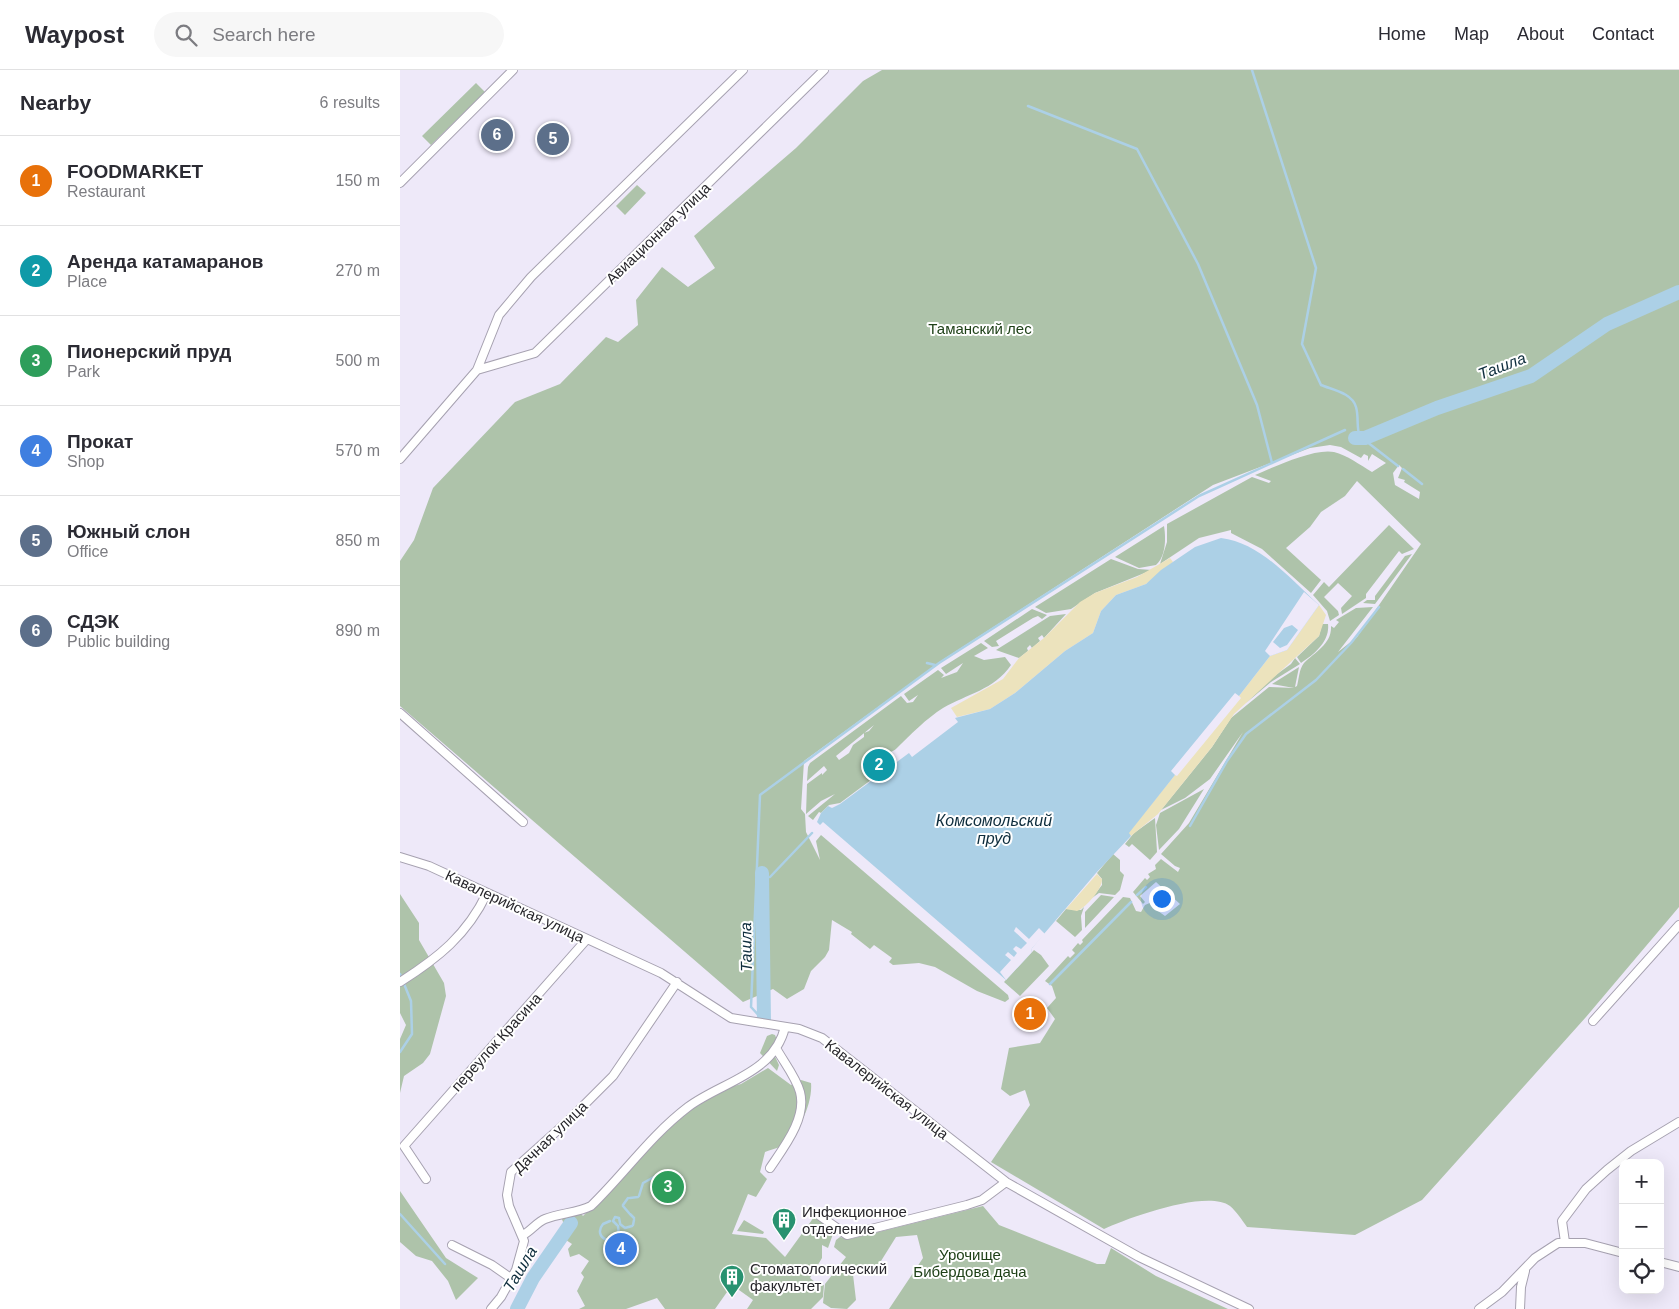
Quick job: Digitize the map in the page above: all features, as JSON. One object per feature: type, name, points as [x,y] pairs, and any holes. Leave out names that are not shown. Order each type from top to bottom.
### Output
[{"type":"street","points":[[499,70],[505,78]]},
{"type":"street","points":[[400,183],[513,70]]},
{"type":"street","points":[[400,459],[477,370],[499,315],[531,277],[743,70]]},
{"type":"street","name":"Авиационная улица","points":[[477,370],[535,353],[824,70]]},
{"type":"street","points":[[400,713],[523,822]]},
{"type":"street","name":"Кавалерийская улица","points":[[400,857],[429,866],[677,982],[731,1018],[812,1033],[834,1046],[1006,1182],[1139,1257],[1248,1309]]},
{"type":"street","points":[[400,982],[445,950],[467,928],[486,893]]},
{"type":"street","points":[[1593,1020],[1679,925]]},
{"type":"street","name":"переулок Красина","points":[[426,1179],[404,1146],[587,939]]},
{"type":"street","name":"Дачная улица","points":[[523,1235],[509,1206],[507,1195],[511,1172],[568,1122],[613,1076],[677,982]]},
{"type":"street","points":[[491,1309],[502,1297],[516,1270],[524,1241],[523,1235],[542,1220],[559,1214],[582,1211],[591,1206],[656,1133],[710,1091],[744,1078],[756,1069],[776,1048],[785,1027]]},
{"type":"street","points":[[770,1168],[799,1119],[803,1107],[800,1090],[776,1048]]},
{"type":"street","points":[[1562,1243],[1562,1221],[1586,1189],[1632,1151],[1679,1122]]},
{"type":"street","points":[[820,1216],[847,1235],[982,1200],[1006,1182]]},
{"type":"street","points":[[1479,1309],[1502,1292],[1543,1252],[1562,1243],[1585,1243],[1619,1252]]},
{"type":"street","points":[[452,1245],[492,1264],[512,1279]]},
{"type":"street","points":[[1664,1263],[1679,1267]]},
{"type":"street","points":[[1520,1309],[1521,1287],[1527,1267]]},
{"type":"green space","name":"Таманский лес","points":[[882,70],[1679,70],[1679,907],[1586,1017],[1422,1200],[1355,1235],[1247,1227],[1230,1206],[1219,1202],[1204,1201],[1186,1203],[1148,1212],[1104,1229],[991,1162],[1030,1105],[1025,1090],[1010,1096],[1001,1089],[1009,1048],[1040,1043],[1055,1019],[1047,1008],[1056,998],[1052,986],[1045,981],[1068,956],[1070,958],[1075,953],[1072,950],[1078,943],[1080,945],[1083,942],[1082,940],[1123,897],[1130,898],[1136,911],[1141,912],[1145,905],[1152,902],[1156,904],[1158,911],[1165,916],[1180,904],[1156,882],[1140,896],[1145,902],[1143,904],[1133,892],[1145,878],[1147,880],[1150,877],[1148,874],[1156,869],[1155,865],[1161,859],[1178,872],[1180,868],[1161,854],[1189,823],[1243,732],[1210,779],[1185,798],[1161,810],[1212,747],[1231,718],[1269,687],[1294,688],[1272,684],[1299,667],[1295,687],[1297,686],[1302,665],[1326,643],[1331,632],[1331,626],[1334,628],[1339,622],[1336,620],[1356,608],[1373,607],[1338,652],[1357,637],[1421,544],[1357,481],[1345,496],[1321,512],[1310,527],[1286,548],[1321,580],[1311,593],[1262,549],[1231,533],[1231,530],[1199,538],[1160,564],[1167,542],[1167,524],[1252,477],[1269,483],[1271,481],[1255,475],[1305,455],[1326,452],[1339,453],[1372,472],[1386,463],[1372,454],[1368,461],[1368,456],[1364,454],[1361,458],[1341,447],[1330,445],[1310,448],[1213,485],[944,659],[804,761],[801,809],[805,814],[806,832],[820,860],[816,841],[821,835],[1008,995],[1009,999],[1005,1002],[977,991],[935,967],[919,963],[893,965],[889,962],[892,958],[874,945],[870,949],[851,934],[852,932],[832,920],[829,950],[825,957],[811,971],[804,989],[787,999],[773,989],[743,1002],[400,706],[400,561],[414,540],[433,488],[515,402],[560,384],[606,337],[618,342],[638,325],[636,300],[662,267],[688,287],[715,268],[694,236],[796,148],[863,81]],"holes":[[[1399,465],[1402,468],[1398,478],[1405,480],[1404,482],[1420,492],[1419,499],[1395,485],[1393,473]]]},
{"type":"green space","points":[[476,83],[485,92],[431,145],[422,136]]},
{"type":"green space","points":[[637,185],[646,193],[625,215],[616,206]]},
{"type":"green space","points":[[1389,525],[1414,549],[1402,554],[1399,551],[1366,594],[1366,598],[1342,614],[1341,608],[1352,596],[1338,583],[1324,597],[1338,611],[1339,615],[1330,621],[1327,611],[1313,595],[1324,582],[1329,587]]},
{"type":"green space","points":[[1164,526],[1165,541],[1162,557],[1156,565],[1139,568],[1115,557]]},
{"type":"green space","points":[[1412,554],[1375,604],[1363,603],[1367,600],[1375,600],[1375,596],[1405,556]]},
{"type":"green space","points":[[1111,559],[1138,569],[1152,570],[1095,593],[1071,609],[1046,613],[1035,607]]},
{"type":"green space","points":[[1032,609],[1047,615],[1042,619],[1038,616],[1033,618],[996,641],[999,646],[992,647],[984,641]]},
{"type":"green space","points":[[1066,614],[1044,638],[1042,635],[1038,638],[1040,641],[1032,648],[1030,645],[1027,648],[1028,651],[1019,658],[996,650],[1050,616]]},
{"type":"green space","points":[[1322,624],[1328,624],[1327,636],[1316,651],[1301,663],[1297,657],[1319,636]]},
{"type":"green space","points":[[981,643],[988,648],[974,656],[984,660],[1005,657],[1011,665],[997,680],[980,691],[943,708],[895,750],[875,759],[863,772],[869,769],[875,777],[840,803],[829,805],[821,813],[819,812],[813,820],[808,816],[835,794],[821,801],[806,814],[807,784],[827,770],[824,766],[807,781],[810,763],[901,696],[907,703],[913,702],[918,695],[909,701],[904,694],[938,670],[944,675],[941,678],[957,672],[963,663],[946,674],[941,668]],"holes":[[[864,733],[864,737],[853,745],[849,753],[839,760],[836,756]]]},
{"type":"green space","points":[[1295,658],[1300,664],[1271,682],[1246,703],[1269,680],[1291,664]]},
{"type":"green space","points":[[1204,789],[1179,829],[1159,850],[1156,825],[1160,813]]},
{"type":"green space","points":[[1155,818],[1157,852],[1150,860],[1132,844],[1129,847],[1125,844],[1134,833]]},
{"type":"green space","points":[[1113,854],[1120,860],[1120,871],[1124,875],[1120,890],[1115,895],[1099,893],[1092,898],[1102,885],[1102,879],[1097,873]]},
{"type":"green space","points":[[400,894],[419,923],[419,940],[444,983],[446,996],[430,1054],[423,1063],[404,1076],[400,1093],[400,1039],[406,1025],[400,1013]]},
{"type":"green space","points":[[1101,895],[1114,897],[1085,928],[1085,912]]},
{"type":"green space","points":[[1084,907],[1081,916],[1082,930],[1075,937],[1056,921],[1066,909],[1081,910]]},
{"type":"green space","points":[[1034,950],[1041,955],[1049,966],[1020,996],[1004,982]]},
{"type":"green space","points":[[775,1035],[777,1040],[772,1050],[779,1065],[777,1071],[760,1053],[767,1036]]},
{"type":"green space","points":[[768,1068],[791,1085],[801,1080],[811,1083],[810,1100],[803,1119],[793,1136],[780,1147],[765,1152],[760,1172],[767,1179],[756,1197],[748,1194],[732,1234],[766,1238],[785,1257],[814,1217],[834,1231],[828,1248],[822,1245],[822,1258],[810,1278],[820,1286],[824,1285],[823,1297],[811,1309],[747,1309],[753,1300],[732,1285],[715,1309],[665,1309],[657,1298],[626,1309],[579,1309],[585,1306],[577,1291],[584,1277],[581,1273],[589,1261],[579,1254],[570,1257],[568,1249],[572,1244],[566,1240],[568,1234],[561,1217],[578,1210],[583,1216],[678,1117],[724,1089],[741,1084]]},
{"type":"green space","points":[[400,1191],[446,1258],[478,1278],[456,1300],[448,1281],[432,1261],[416,1256],[400,1242]]},
{"type":"green space","name":"Урочище Бибердова дача","points":[[983,1206],[999,1225],[1097,1264],[1105,1264],[1111,1248],[1156,1276],[1228,1309],[889,1309],[923,1258],[917,1235],[896,1237],[876,1269],[852,1266],[856,1300],[847,1309],[831,1308],[823,1303],[825,1284],[846,1257],[834,1247],[836,1240],[840,1237],[850,1239]]},
{"type":"green space","points":[[744,1220],[764,1232],[763,1234],[737,1231]]},
{"type":"sand","points":[[1170,558],[1173,562],[1146,584],[1116,595],[1101,611],[1093,633],[1065,651],[1015,693],[990,709],[957,717],[951,708],[1003,679],[1019,658],[1044,638],[1080,602],[1095,593],[1137,577]]},
{"type":"sand","points":[[1319,605],[1326,615],[1319,636],[1234,714],[1212,747],[1158,814],[1131,836],[1128,833],[1241,698],[1239,696],[1270,656],[1287,650]]},
{"type":"sand","points":[[1097,874],[1102,879],[1102,883],[1089,902],[1077,911],[1066,909]]},
{"type":"water","name":"Комсомольский пруд","points":[[1221,538],[1236,541],[1262,555],[1286,574],[1319,605],[1287,650],[1270,656],[1239,696],[1235,693],[1171,771],[1175,775],[1129,833],[1131,836],[1096,873],[1032,948],[1031,953],[1006,980],[823,822],[820,825],[817,822],[821,813],[828,806],[832,808],[840,804],[909,753],[912,757],[958,722],[955,718],[990,709],[1015,693],[1065,651],[1093,633],[1101,611],[1116,595],[1146,584],[1161,570],[1195,547]]},
{"type":"pier","points":[[1304,592],[1319,605],[1287,650],[1270,656],[1265,651]],"holes":[[[1292,625],[1298,630],[1287,645],[1280,648],[1273,642],[1284,628]]]},
{"type":"pier","points":[[1016,927],[1029,939],[1039,928],[1045,934],[1032,948],[1031,953],[1006,980],[1000,972],[1011,960],[1005,955],[1008,952],[1014,957],[1017,953],[1013,949],[1016,946],[1021,949],[1027,943],[1014,931]]},
{"type":"waterway","points":[[1252,70],[1316,268],[1302,344],[1321,385],[1346,395],[1354,402],[1360,438]]},
{"type":"waterway","points":[[1028,106],[1137,149],[1198,264],[1257,405],[1272,463]]},
{"type":"waterway","name":"Ташла","points":[[1355,438],[1365,438],[1437,408],[1531,376],[1607,324],[1679,292]]},
{"type":"waterway","points":[[764,1021],[751,1007],[760,795],[939,663],[1199,496],[1345,430]]},
{"type":"waterway","points":[[1362,438],[1398,466]]},
{"type":"waterway","points":[[1403,469],[1422,484]]},
{"type":"waterway","points":[[1190,826],[1227,761],[1246,734],[1316,680],[1351,643],[1379,607]]},
{"type":"waterway","points":[[927,663],[935,665]]},
{"type":"waterway","points":[[770,877],[812,833]]},
{"type":"waterway","name":"Ташла","points":[[762,873],[764,1021]]},
{"type":"waterway","name":"Ташла","points":[[762,886],[765,882]]},
{"type":"waterway","points":[[1137,895],[1146,887]]},
{"type":"waterway","points":[[1050,984],[1131,902]]},
{"type":"waterway","points":[[400,974],[411,1001],[412,1034],[400,1052]]},
{"type":"waterway","points":[[639,1196],[643,1183],[656,1176]]},
{"type":"waterway","points":[[658,1176],[668,1179]]},
{"type":"waterway","points":[[670,1179],[677,1186],[682,1177]]},
{"type":"waterway","points":[[630,1198],[638,1197]]},
{"type":"waterway","points":[[623,1205],[628,1198]]},
{"type":"waterway","points":[[623,1206],[629,1213]]},
{"type":"waterway","points":[[400,1214],[445,1264]]},
{"type":"waterway","points":[[630,1214],[634,1218]]},
{"type":"waterway","points":[[617,1225],[613,1221],[615,1217],[619,1218],[620,1223]]},
{"type":"waterway","points":[[633,1225],[634,1220]]},
{"type":"waterway","points":[[607,1240],[602,1237],[600,1231],[601,1226],[610,1221]]},
{"type":"waterway","name":"Ташла","points":[[517,1309],[533,1278],[571,1223]]},
{"type":"waterway","points":[[620,1224],[625,1228],[632,1226]]},
{"type":"waterway","points":[[615,1239],[619,1235],[618,1226]]},
{"type":"place","name":"СДЭК","points":[[497,135]]},
{"type":"place","name":"Южный слон","points":[[553,139]]},
{"type":"place","name":"Аренда катамаранов","points":[[879,765]]},
{"type":"place","name":"FOODMARKET","points":[[1030,1014]]},
{"type":"place","name":"Пионерский пруд","points":[[668,1187]]},
{"type":"place","name":"Инфекционное отделение","points":[[784,1241]]},
{"type":"place","name":"Прокат","points":[[621,1249]]},
{"type":"place","name":"Стоматологический факультет","points":[[732,1298]]}]
